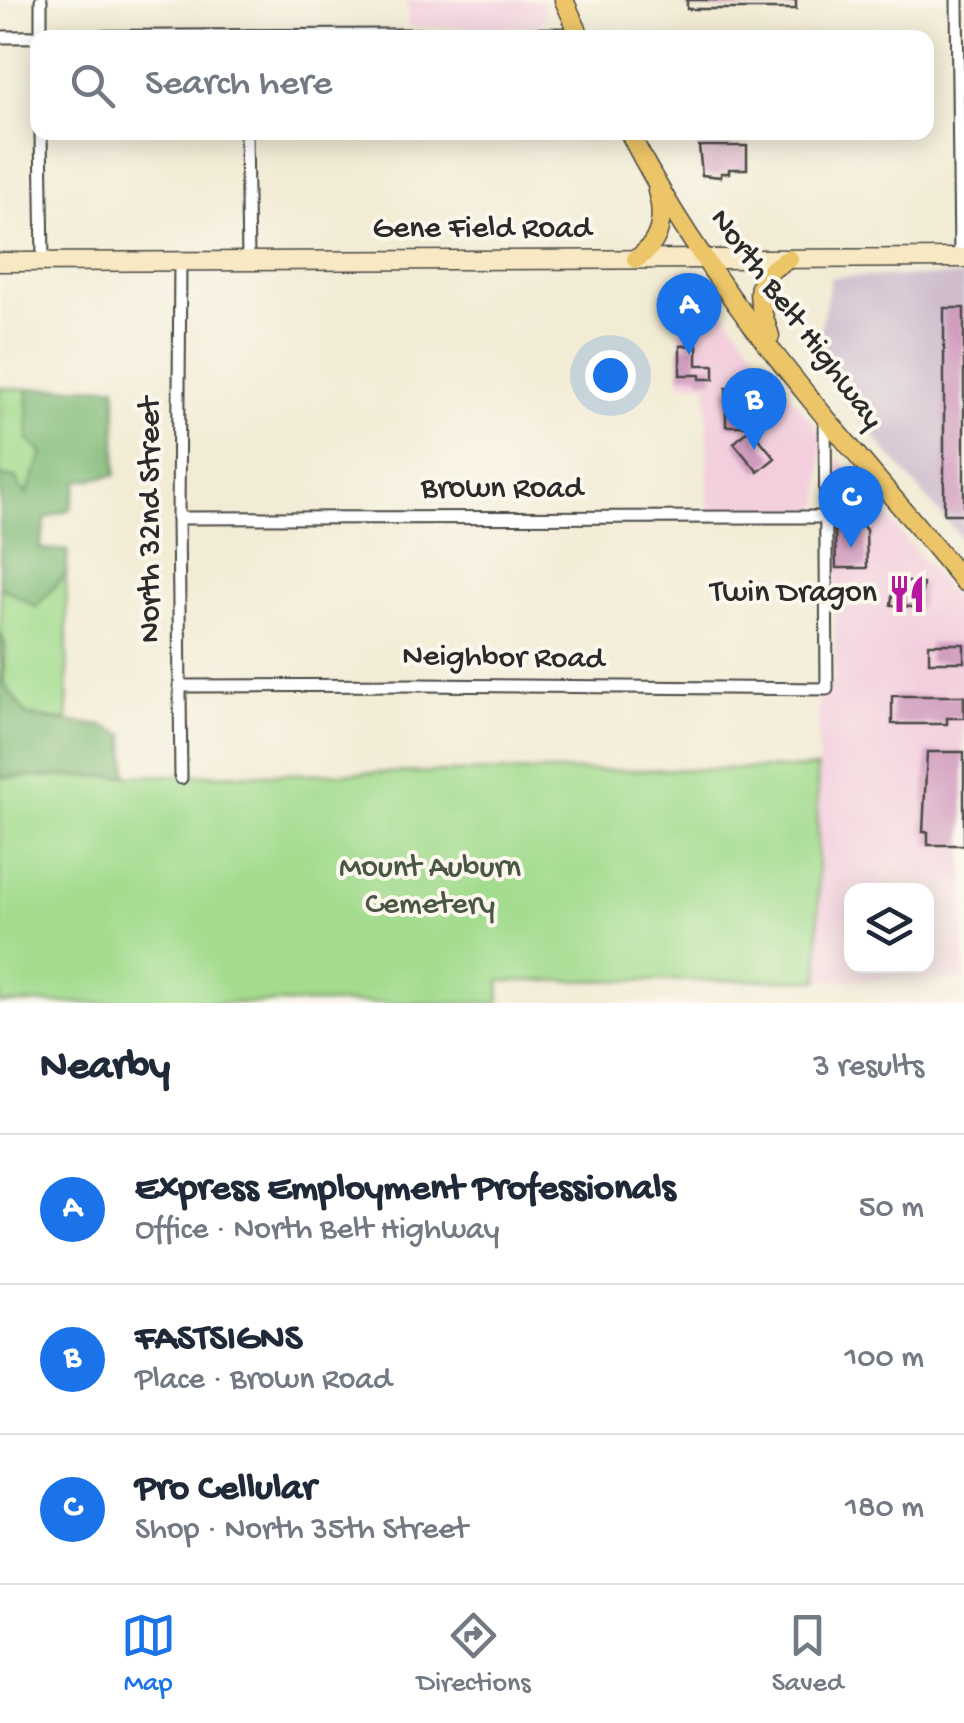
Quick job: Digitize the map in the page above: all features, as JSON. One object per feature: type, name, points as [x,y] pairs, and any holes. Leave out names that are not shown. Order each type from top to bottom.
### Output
[{"type":"main road","points":[[564,0],[577,30]]},
{"type":"main road","name":"North Belt Highway","points":[[633,140],[705,259],[774,351],[964,582]]},
{"type":"main road","points":[[636,259],[648,251],[659,232],[661,205],[653,176]]},
{"type":"main road","points":[[774,351],[761,311],[760,284],[765,272],[788,258]]},
{"type":"street","points":[[40,0],[41,30]]},
{"type":"street","points":[[957,0],[962,258]]},
{"type":"street","points":[[0,37],[30,37]]},
{"type":"street","points":[[41,140],[44,262]]},
{"type":"street","points":[[246,140],[248,261]]},
{"type":"street","name":"Gene Field Road","points":[[0,262],[962,258]]},
{"type":"street","name":"North 32nd Street","points":[[180,262],[181,778]]},
{"type":"street","points":[[824,413],[826,517]]},
{"type":"street","name":"Brown Road","points":[[178,518],[826,517]]},
{"type":"street","name":"Neighbor Road","points":[[179,686],[422,684],[827,689],[826,517]]},
{"type":"shaded area","points":[[408,0],[542,0],[545,13],[542,22],[533,27],[408,27]]},
{"type":"shaded area","points":[[472,140],[609,140],[472,141]]},
{"type":"shaded area","points":[[680,269],[695,274],[817,429],[822,438],[818,509],[708,512],[707,383],[680,383]]},
{"type":"shaded area","points":[[964,276],[964,542],[813,365],[831,277]]},
{"type":"shaded area","points":[[837,457],[964,609],[964,980],[819,980],[818,697],[834,679]]},
{"type":"green space","points":[[116,386],[116,475],[78,481],[70,509],[46,518],[40,549],[68,551],[66,574],[36,607],[2,587],[0,591],[0,476],[15,478],[26,495],[43,454],[28,440],[28,389]]},
{"type":"green space","points":[[0,388],[28,389],[28,440],[44,454],[25,496],[15,478],[0,476]]},
{"type":"green space","points":[[66,574],[68,720],[27,716],[2,682],[5,645],[0,632],[1,586],[36,607]]},
{"type":"green space","points":[[0,632],[5,645],[3,682],[27,716],[103,726],[125,735],[127,776],[0,777]]},
{"type":"green space","name":"Mount Auburn Cemetery","points":[[817,768],[819,980],[500,981],[499,1003],[0,1003],[0,777]]},
{"type":"building","points":[[687,0],[796,0],[796,9],[687,9]]},
{"type":"building","points":[[699,146],[747,146],[747,169],[729,169],[721,177],[702,175]]},
{"type":"building","points":[[944,308],[964,308],[964,514],[944,514]]},
{"type":"building","points":[[697,345],[697,365],[714,365],[714,379],[680,375],[680,346]]},
{"type":"building","points":[[726,388],[749,388],[749,426],[726,426]]},
{"type":"building","points":[[750,428],[775,458],[758,472],[734,443]]},
{"type":"building","points":[[837,494],[866,530],[867,568],[836,568],[835,527],[853,527],[839,511]]},
{"type":"building","name":"Twin Dragon","points":[[894,580],[923,584],[920,608],[891,605]]},
{"type":"building","points":[[929,644],[964,644],[964,662],[929,662]]},
{"type":"building","points":[[892,696],[964,696],[964,718],[947,718],[947,724],[892,724]]},
{"type":"building","points":[[927,752],[964,752],[964,845],[928,845],[928,832],[923,832]]},
{"type":"place","name":"Express Employment Professionals","points":[[689,355]]},
{"type":"place","name":"FASTSIGNS","points":[[754,450]]},
{"type":"place","name":"Pro Cellular","points":[[851,548]]},
{"type":"place","name":"Twin Dragon","points":[[907,594]]}]
